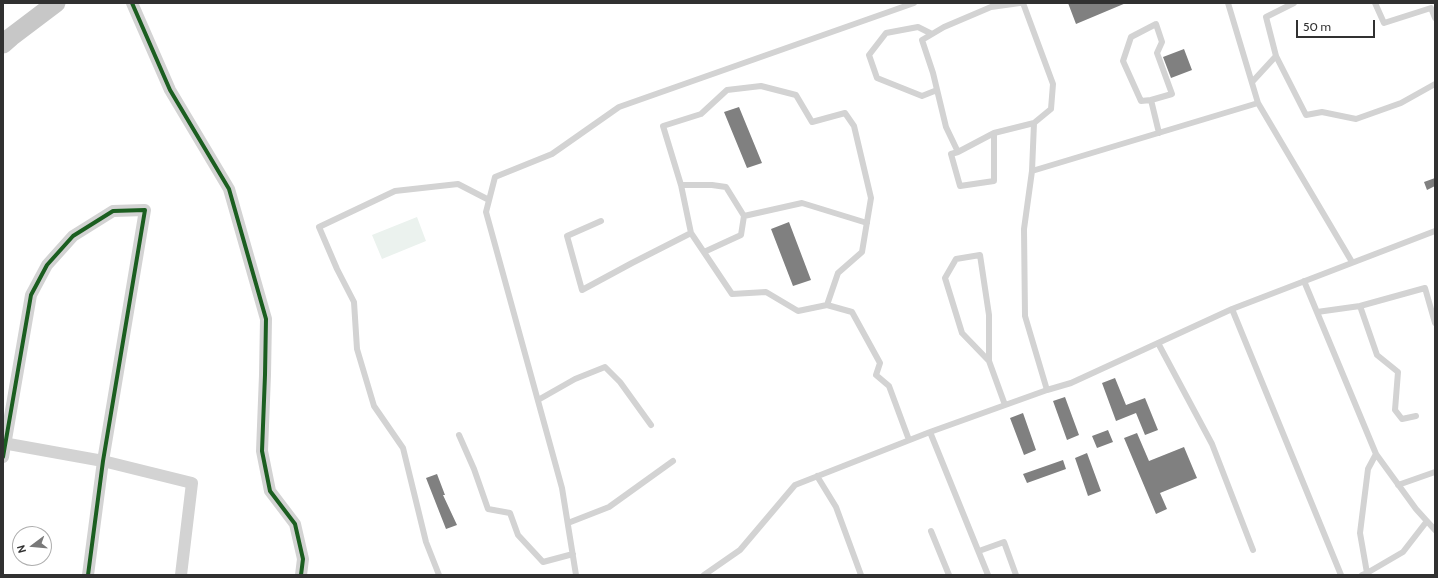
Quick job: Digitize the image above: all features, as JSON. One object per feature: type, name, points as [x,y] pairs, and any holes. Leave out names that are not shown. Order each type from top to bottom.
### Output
[{"type":"main road","points":[[3,44],[10,37],[56,3]]},
{"type":"street","points":[[132,3],[170,90],[229,189],[266,319],[262,451],[270,491],[295,524],[303,559],[301,575]]},
{"type":"street","points":[[3,457],[4,444],[31,295],[47,265],[73,236],[112,211],[145,210],[103,461],[88,575]]},
{"type":"street","points":[[4,444],[103,461],[192,484],[181,575]]},
{"type":"lane","points":[[576,575],[562,488],[486,212],[495,177],[552,154],[619,107],[914,3]]},
{"type":"lane","points":[[958,152],[946,127],[933,73],[922,40],[944,27],[991,7],[1020,3]]},
{"type":"lane","points":[[994,133],[994,181],[960,186],[951,154],[958,152],[994,133],[1034,123],[1051,109],[1053,84],[1023,3]]},
{"type":"lane","points":[[1228,3],[1258,103],[1352,262]]},
{"type":"lane","points":[[1294,3],[1266,17],[1276,56],[1306,115],[1322,112],[1356,119],[1401,103],[1435,84]]},
{"type":"lane","points":[[1375,3],[1384,23],[1431,8],[1435,18]]},
{"type":"lane","points":[[1156,24],[1162,42],[1157,53],[1172,94],[1151,100],[1141,101],[1123,61],[1131,37],[1156,24]]},
{"type":"lane","points":[[932,34],[918,27],[886,33],[869,55],[876,78],[922,96],[937,90]]},
{"type":"lane","points":[[1252,81],[1276,56]]},
{"type":"lane","points":[[827,304],[838,273],[862,252],[871,198],[854,126],[845,112],[812,122],[796,95],[761,86],[727,90],[701,114],[663,126],[681,185],[691,233],[732,294],[766,292],[798,311],[827,304],[852,312],[880,363],[876,375],[890,386],[909,440]]},
{"type":"lane","points":[[1151,100],[1159,133]]},
{"type":"lane","points":[[1032,171],[1258,103]]},
{"type":"lane","points":[[1034,123],[1032,171],[1024,229],[1025,316],[1047,390]]},
{"type":"lane","points":[[439,575],[426,542],[403,448],[374,406],[357,349],[354,302],[337,269],[319,227],[395,191],[458,184],[489,200]]},
{"type":"lane","points":[[681,185],[712,185],[726,187],[744,216],[741,235],[704,252]]},
{"type":"lane","points":[[744,216],[802,203],[867,223]]},
{"type":"lane","points":[[601,220],[567,236],[582,290],[691,233]]},
{"type":"lane","points":[[704,575],[740,550],[795,485],[930,432],[1047,390],[1071,383],[1232,309],[1435,231]]},
{"type":"lane","points":[[988,361],[989,315],[980,255],[956,259],[945,278],[962,333],[988,361],[1005,405]]},
{"type":"lane","points":[[1304,281],[1376,454],[1398,485],[1435,530]]},
{"type":"lane","points":[[1317,312],[1360,306],[1425,288],[1435,323]]},
{"type":"lane","points":[[1360,306],[1377,355],[1398,372],[1395,410],[1402,419],[1416,416]]},
{"type":"lane","points":[[1232,309],[1341,575]]},
{"type":"lane","points":[[1158,343],[1212,444],[1253,550]]},
{"type":"lane","points":[[538,400],[575,379],[605,367],[620,382],[652,425]]},
{"type":"lane","points":[[930,432],[988,575]]},
{"type":"lane","points":[[459,435],[474,469],[488,509],[510,513],[518,535],[543,562],[573,554]]},
{"type":"lane","points":[[1376,454],[1368,469],[1360,533],[1365,574],[1403,552],[1427,521]]},
{"type":"lane","points":[[568,523],[609,507],[672,461]]},
{"type":"lane","points":[[1398,485],[1435,472]]},
{"type":"lane","points":[[817,476],[836,507],[861,575]]},
{"type":"lane","points":[[931,531],[949,575]]},
{"type":"lane","points":[[978,551],[1004,542],[1016,575]]},
{"type":"shaded area","points":[[417,217],[426,241],[382,259],[372,235]]},
{"type":"building","points":[[1068,3],[1126,3],[1076,24]]},
{"type":"building","points":[[1184,49],[1192,70],[1171,78],[1163,57]]},
{"type":"building","points":[[739,107],[762,163],[747,168],[724,112]]},
{"type":"building","points":[[1435,178],[1435,186],[1427,190],[1424,182]]},
{"type":"building","points":[[789,222],[811,280],[793,286],[771,229]]},
{"type":"building","points":[[1115,378],[1126,405],[1145,398],[1158,430],[1145,435],[1136,413],[1116,421],[1102,383]]},
{"type":"building","points":[[1065,397],[1079,435],[1067,440],[1053,401]]},
{"type":"building","points":[[1023,413],[1036,450],[1024,455],[1010,418]]},
{"type":"building","points":[[1108,430],[1113,442],[1097,448],[1092,436]]},
{"type":"building","points":[[1137,433],[1149,461],[1184,447],[1197,478],[1160,493],[1167,509],[1156,514],[1124,438]]},
{"type":"building","points":[[1087,453],[1101,491],[1088,496],[1075,458]]},
{"type":"building","points":[[1063,460],[1066,469],[1027,483],[1023,474]]},
{"type":"building","points":[[437,474],[445,495],[443,495],[457,525],[446,529],[426,478]]},
{"type":"cycle path","points":[[132,3],[170,90],[229,189],[266,319],[262,451],[270,491],[295,524],[303,559],[301,575]]},
{"type":"cycle path","points":[[3,457],[31,295],[47,265],[73,236],[113,211],[145,210],[103,461],[88,575]]}]
